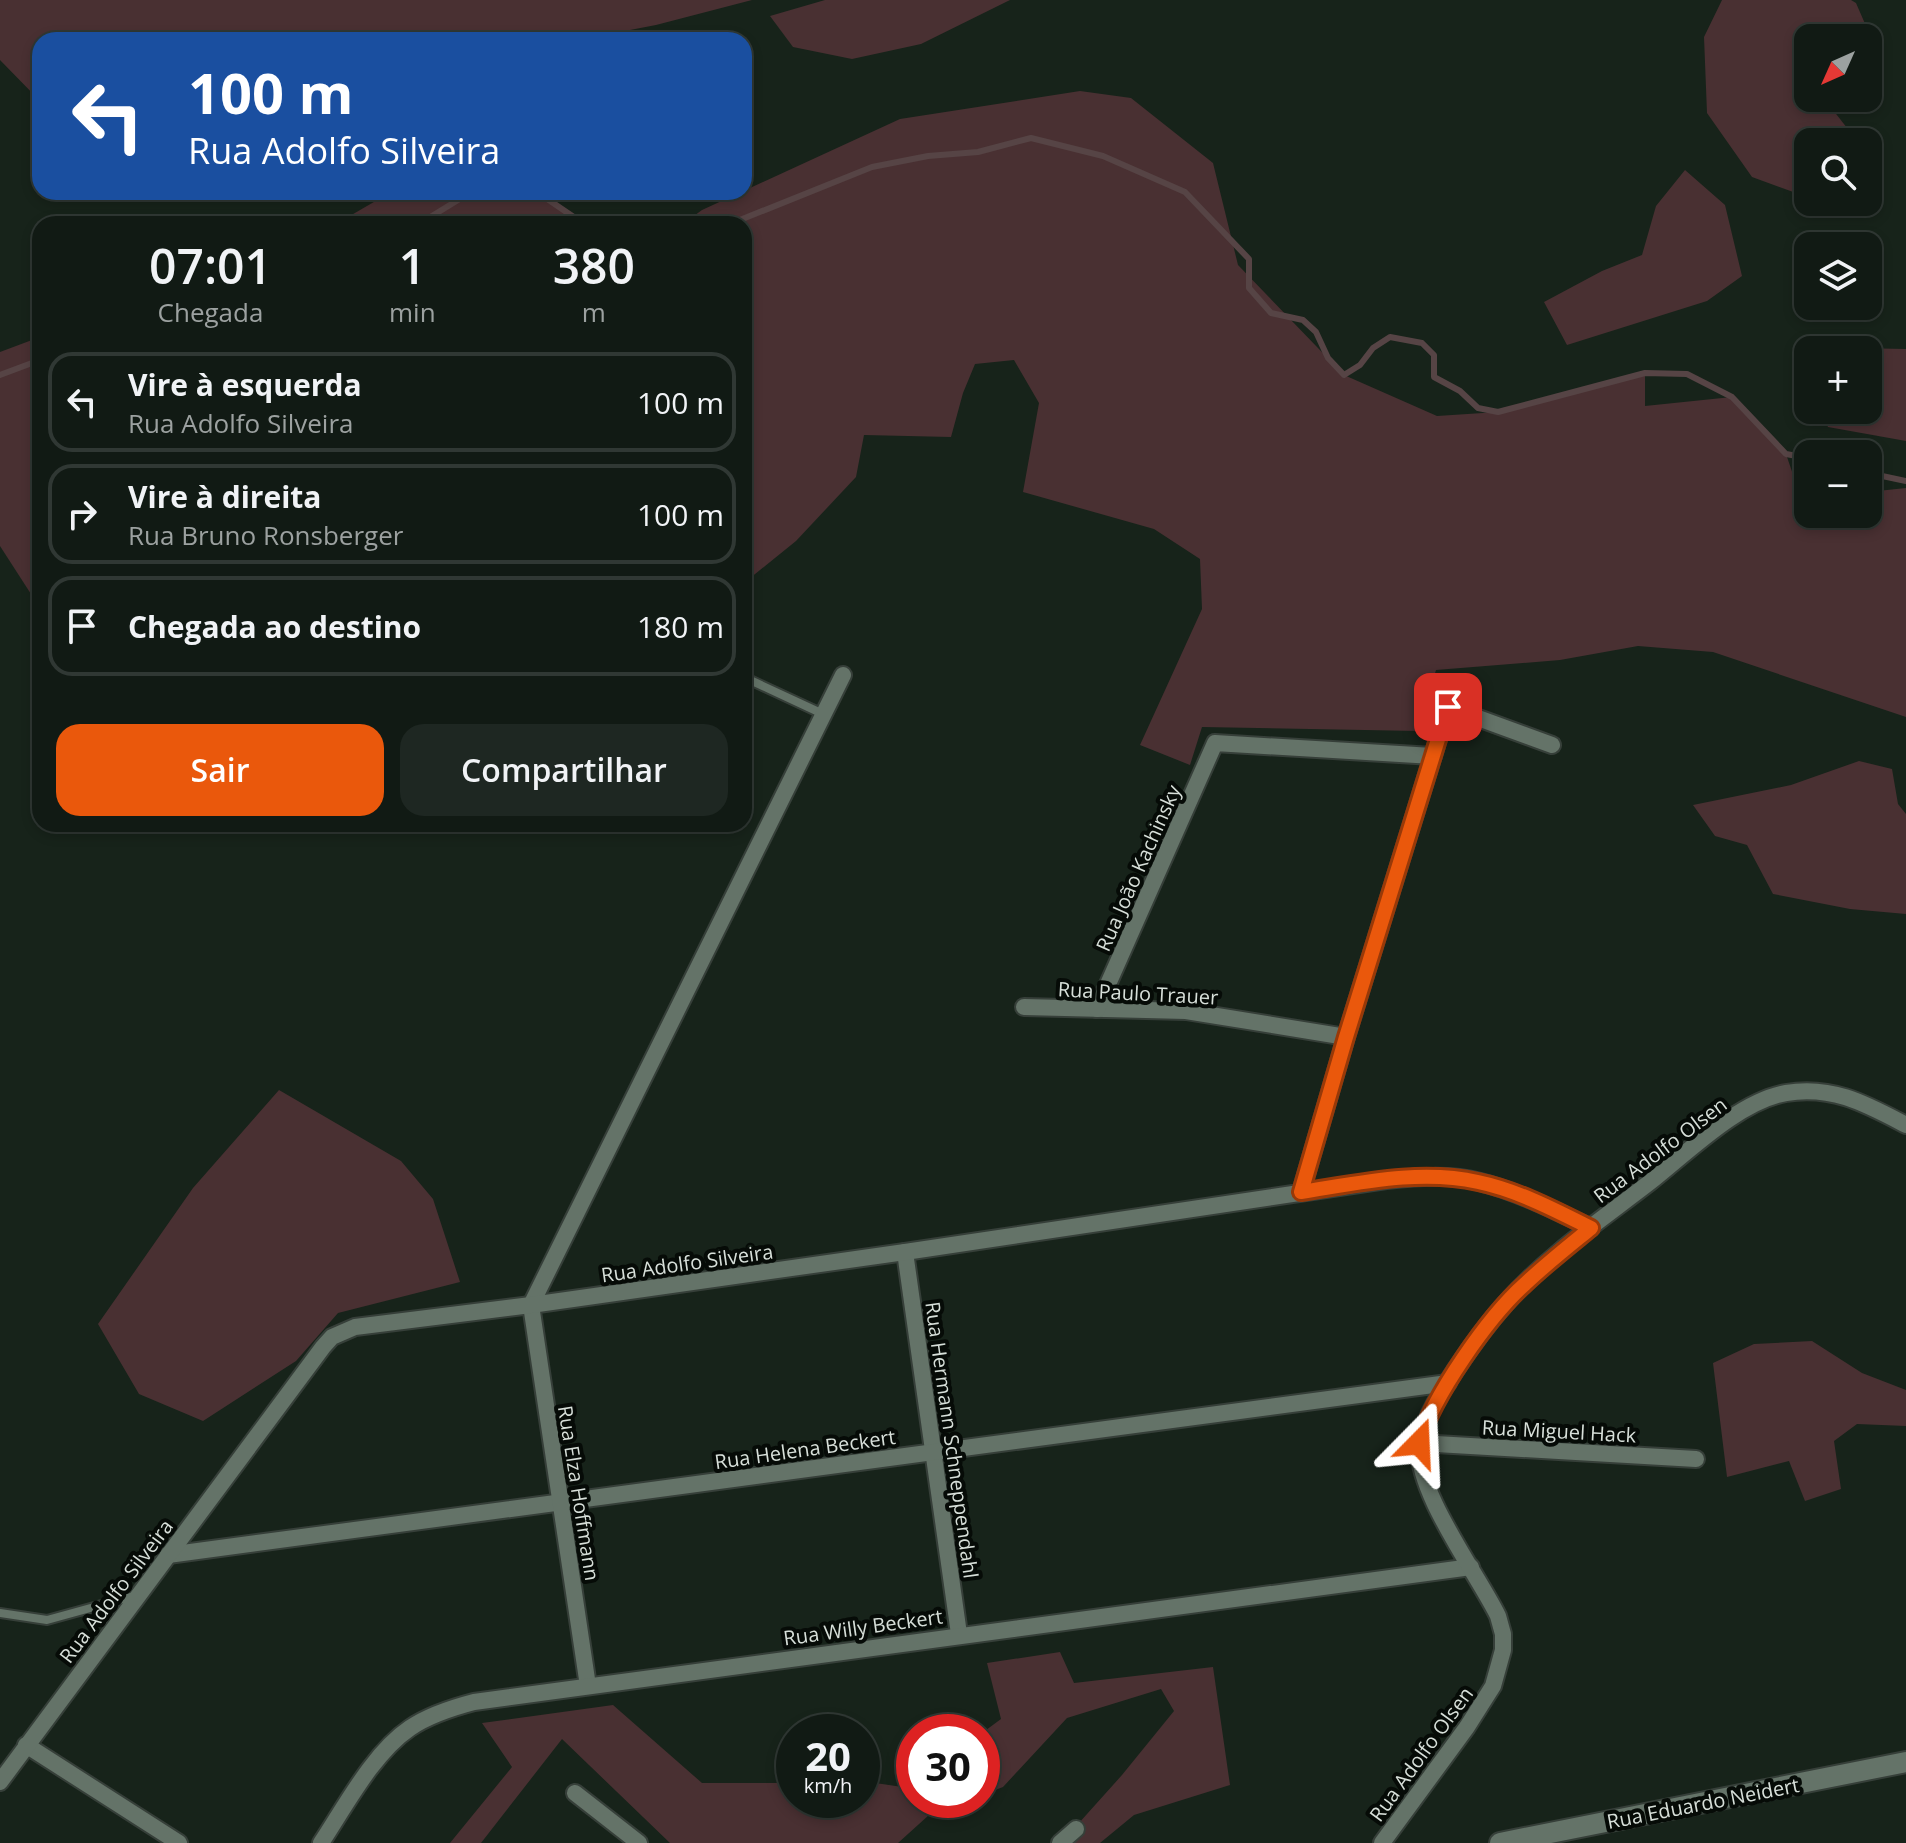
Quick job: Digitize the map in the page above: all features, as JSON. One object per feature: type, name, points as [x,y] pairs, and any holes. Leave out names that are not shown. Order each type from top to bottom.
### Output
[{"type":"main road","name":"Rua Eduardo Neidert","points":[[1500,1843],[1906,1762]]},
{"type":"street","points":[[531,1305],[843,675]]},
{"type":"street","points":[[1301,1192],[1448,707],[1552,745]]},
{"type":"street","name":"Rua João Kachinsky","points":[[1097,1009],[1215,743],[1433,756]]},
{"type":"street","name":"Rua Paulo Trauer","points":[[1024,1007],[1186,1011],[1346,1037]]},
{"type":"street","name":"Rua Adolfo Olsen","points":[[1382,1843],[1484,1702],[1500,1667],[1503,1634],[1498,1616],[1423,1480],[1419,1443],[1432,1408],[1505,1304],[1524,1284],[1591,1228],[1728,1122],[1767,1098],[1806,1090],[1825,1091],[1859,1101],[1906,1125]]},
{"type":"street","name":"Rua Adolfo Silveira","points":[[0,1782],[332,1337],[355,1327],[905,1252],[1386,1180],[1453,1178],[1480,1182],[1516,1194],[1591,1228]]},
{"type":"street","name":"Rua Hermann Schneppendahl","points":[[905,1252],[959,1634]]},
{"type":"street","name":"Rua Elza Hoffmann","points":[[531,1305],[588,1686]]},
{"type":"street","name":"Rua Helena Beckert","points":[[168,1555],[1448,1383]]},
{"type":"street","name":"Rua Miguel Hack","points":[[1419,1443],[1696,1459]]},
{"type":"street","name":"Rua Willy Beckert","points":[[321,1843],[390,1745],[419,1723],[474,1702],[1471,1567]]},
{"type":"street","points":[[26,1745],[179,1843]]},
{"type":"street","points":[[575,1793],[639,1843]]},
{"type":"street","points":[[1060,1843],[1076,1829]]},
{"type":"lane","points":[[752,681],[824,715]]},
{"type":"lane","points":[[0,1613],[47,1620],[139,1595]]},
{"type":"shaded area","points":[[0,0],[752,0],[620,32],[32,32],[32,93],[0,60]]},
{"type":"shaded area","points":[[825,0],[1010,0],[921,44],[852,59],[793,47],[770,16]]},
{"type":"shaded area","points":[[1722,0],[1851,0],[1856,3],[1865,24],[1794,24],[1794,112],[1835,112],[1847,128],[1794,128],[1794,192],[1752,177],[1707,113],[1704,37]]},
{"type":"shaded area","points":[[1080,91],[1131,98],[1213,163],[1238,265],[1344,375],[1437,416],[1498,412],[1645,373],[1645,406],[1732,397],[1786,454],[1794,477],[1794,528],[1882,528],[1882,491],[1906,488],[1906,717],[1713,652],[1638,646],[1560,660],[1436,670],[1418,731],[1202,727],[1190,765],[1140,745],[1202,609],[1200,559],[1154,529],[1023,492],[1039,403],[1014,360],[975,364],[951,437],[864,435],[856,477],[796,541],[752,577],[752,216],[694,216],[724,200],[752,200],[752,187],[900,119]]},
{"type":"shaded area","points":[[1685,170],[1725,205],[1742,276],[1707,301],[1567,345],[1544,302],[1602,271],[1642,255],[1656,206]]},
{"type":"shaded area","points":[[377,200],[549,200],[572,216],[350,216]]},
{"type":"shaded area","points":[[32,340],[32,596],[0,546],[0,352]]},
{"type":"shaded area","points":[[1882,349],[1906,349],[1906,441],[1828,427],[1827,424],[1882,424]]},
{"type":"shaded area","points":[[1859,761],[1892,769],[1898,804],[1906,814],[1906,914],[1850,909],[1773,894],[1747,845],[1715,836],[1693,805],[1791,785]]},
{"type":"shaded area","points":[[279,1090],[401,1161],[433,1199],[460,1282],[338,1313],[296,1361],[203,1421],[139,1394],[98,1324],[193,1188]]},
{"type":"shaded area","points":[[1812,1341],[1862,1373],[1906,1390],[1906,1426],[1857,1424],[1834,1441],[1841,1489],[1805,1501],[1789,1461],[1727,1477],[1713,1363],[1754,1344]]},
{"type":"shaded area","points":[[1060,1652],[1074,1683],[1213,1667],[1230,1785],[1134,1815],[1100,1843],[1061,1843],[1174,1711],[1161,1689],[1067,1718],[1000,1788],[1001,1719],[987,1663]]},
{"type":"shaded area","points":[[613,1705],[702,1783],[776,1783],[776,1818],[880,1818],[880,1784],[896,1786],[896,1818],[926,1818],[898,1843],[670,1843],[562,1739],[481,1843],[450,1843],[512,1767],[482,1723]]},
{"type":"waterway","points":[[750,216],[872,167],[928,156],[978,152],[1031,138],[1103,156],[1185,192],[1249,259],[1249,288],[1271,313],[1303,320],[1316,332],[1328,358],[1344,375],[1360,365],[1373,348],[1390,337],[1422,343],[1434,355],[1434,377],[1460,391],[1478,408],[1498,412],[1645,373],[1687,374],[1732,397],[1786,454],[1794,455]]},
{"type":"waterway","points":[[432,216],[458,200]]},
{"type":"waterway","points":[[549,200],[572,216]]},
{"type":"waterway","points":[[0,375],[32,363]]},
{"type":"waterway","points":[[1882,476],[1906,481]]},
{"type":"route","points":[[1419,1443],[1432,1408],[1505,1304],[1524,1284],[1591,1228],[1516,1194],[1480,1182],[1453,1178],[1386,1180],[1301,1192],[1448,707]]}]
